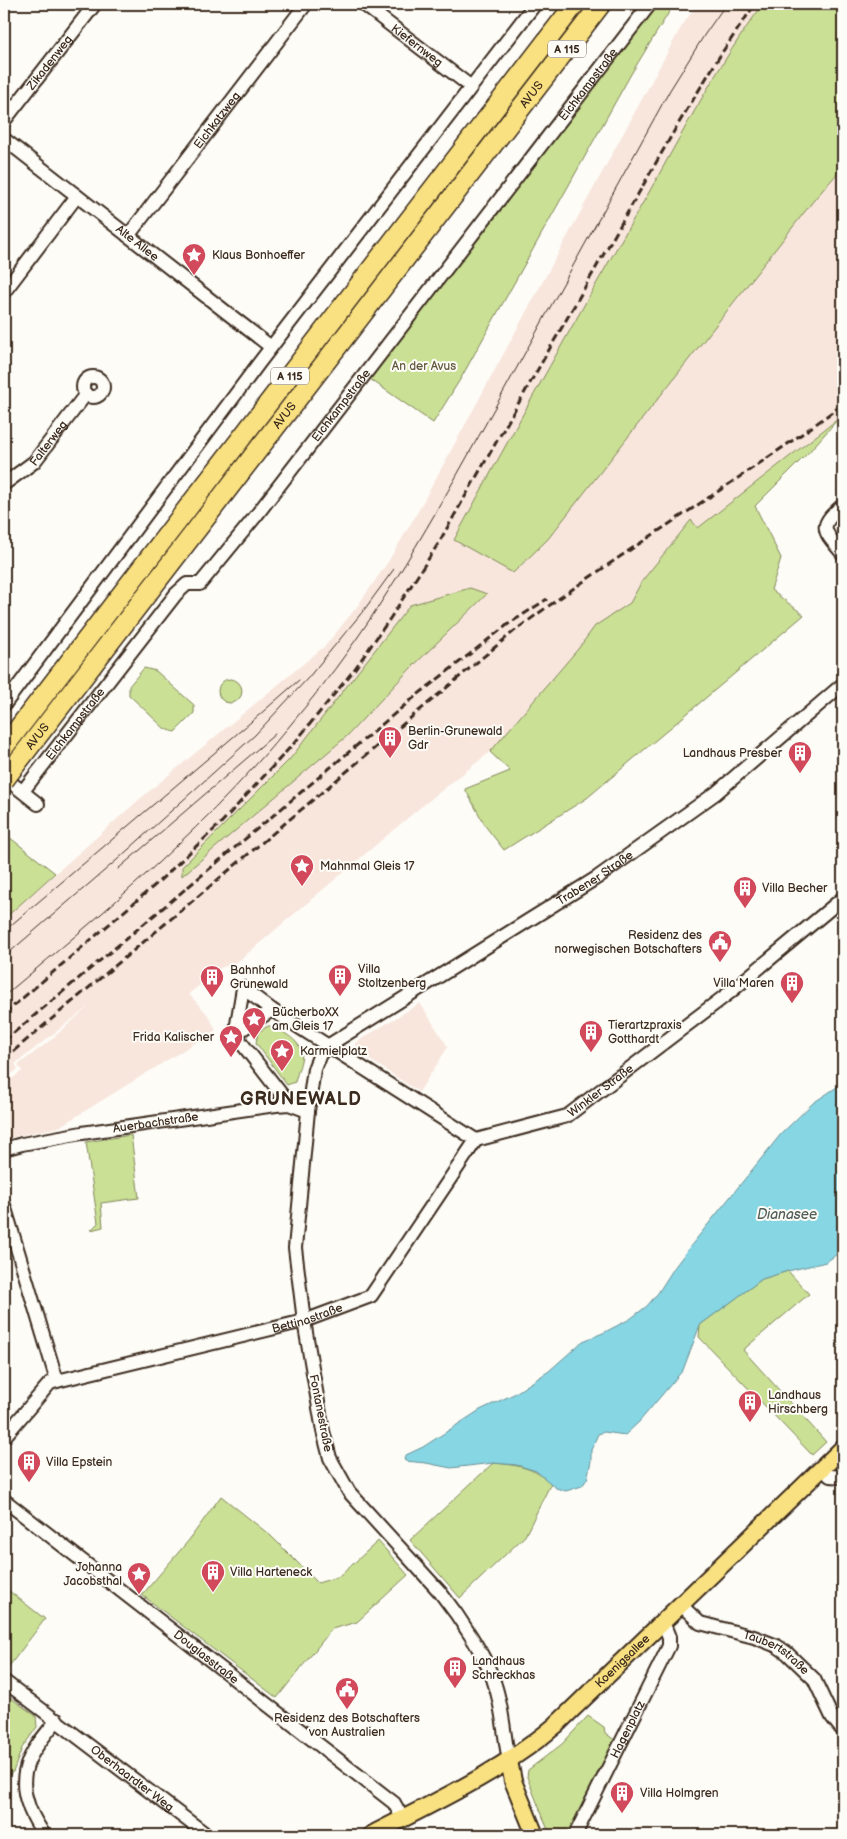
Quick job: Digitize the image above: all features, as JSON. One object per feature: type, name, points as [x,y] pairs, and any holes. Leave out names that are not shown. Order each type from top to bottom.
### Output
[{"type":"highway","name":"AVUS","points":[[4,747],[575,4]]},
{"type":"highway","name":"AVUS","points":[[13,782],[602,4]]},
{"type":"highway","points":[[533,95],[561,63],[607,4]]},
{"type":"main road","name":"Koenigsallee","points":[[371,1835],[509,1761],[534,1744],[823,1469],[841,1455]]},
{"type":"main road","points":[[509,1761],[513,1780],[535,1835]]},
{"type":"street","name":"Zikadenweg","points":[[4,122],[95,4]]},
{"type":"street","name":"Eichkatzweg","points":[[128,236],[306,4]]},
{"type":"street","name":"Kiefernweg","points":[[363,4],[470,86]]},
{"type":"street","points":[[4,705],[272,346],[470,86],[535,4]]},
{"type":"street","name":"Eichkampstraße","points":[[13,782],[176,594],[186,584],[200,584],[254,518],[650,4]]},
{"type":"street","name":"Alte Allee","points":[[4,139],[272,346]]},
{"type":"street","points":[[4,292],[77,196]]},
{"type":"street","name":"Falterweg","points":[[4,484],[34,462],[86,394]]},
{"type":"street","points":[[843,505],[827,520],[826,528],[829,537],[843,554]]},
{"type":"street","name":"Trabener Straße","points":[[329,1045],[598,877],[716,793],[843,684]]},
{"type":"street","points":[[13,782],[38,804]]},
{"type":"street","name":"Winkler Straße","points":[[476,1140],[568,1116],[729,993],[843,898]]},
{"type":"street","points":[[288,1104],[240,1041],[237,1024],[243,988],[272,1010],[476,1140]]},
{"type":"street","points":[[238,1032],[272,1010]]},
{"type":"street","name":"Fontanestraße","points":[[329,1045],[316,1061],[308,1111],[295,1248],[304,1321],[323,1431],[330,1458],[349,1492],[398,1544],[452,1607],[487,1665],[498,1696],[509,1761]]},
{"type":"street","name":"Auerbachstraße","points":[[4,1149],[82,1133],[288,1104],[308,1111]]},
{"type":"street","name":"Bettinastraße","points":[[57,1381],[304,1321],[371,1296],[476,1140]]},
{"type":"street","points":[[4,1205],[57,1381],[50,1383],[4,1437]]},
{"type":"street","points":[[823,1469],[830,1476],[843,1477]]},
{"type":"street","name":"Douglasstraße","points":[[4,1500],[394,1803],[403,1819]]},
{"type":"street","name":"Taubertstraße","points":[[681,1605],[700,1623],[754,1637],[777,1646],[789,1654],[814,1679],[832,1717],[843,1732]]},
{"type":"street","name":"Hagenplatz","points":[[575,1835],[669,1646],[669,1637],[663,1622]]},
{"type":"street","name":"Oberhaardter Weg","points":[[4,1681],[207,1835]]},
{"type":"street","points":[[44,1835],[27,1802],[24,1792],[25,1774],[34,1750],[57,1720]]},
{"type":"shaded area","points":[[697,4],[843,4],[843,414],[698,529],[691,520],[642,581],[630,603],[595,626],[578,649],[490,752],[416,811],[235,964],[222,967],[191,992],[189,994],[208,1015],[216,1030],[59,1127],[4,1139],[4,1085],[22,1071],[18,1065],[52,1039],[89,1006],[15,1064],[18,1069],[4,1080],[4,919],[141,798],[326,645],[356,608],[388,562],[416,515],[680,29]]},
{"type":"shaded area","points":[[420,1003],[448,1047],[419,1092],[355,1050],[355,1043]]},
{"type":"green space","name":"An der Avus","points":[[655,4],[674,4],[631,74],[461,378],[433,423],[367,377]]},
{"type":"green space","points":[[763,4],[843,4],[843,167],[814,200],[548,539],[513,573],[454,540],[702,97]]},
{"type":"green space","points":[[839,418],[809,452],[755,506],[781,558],[771,590],[804,615],[587,798],[504,850],[486,827],[465,789],[510,771],[490,752],[578,649],[595,626],[630,603],[642,581],[691,520],[698,528]]},
{"type":"green space","points":[[470,588],[487,594],[410,669],[347,736],[182,876],[182,867],[290,759],[410,605]]},
{"type":"green space","points":[[144,668],[156,671],[194,705],[194,713],[175,732],[165,729],[129,695],[129,686]]},
{"type":"green space","points":[[230,679],[239,682],[242,691],[239,700],[230,703],[221,700],[218,691],[221,682]]},
{"type":"green space","points":[[4,833],[55,873],[4,919]]},
{"type":"green space","points":[[268,1026],[276,1027],[282,1031],[294,1040],[301,1050],[302,1055],[295,1082],[287,1085],[256,1043],[258,1032]]},
{"type":"green space","points":[[131,1135],[139,1198],[101,1203],[103,1227],[91,1230],[98,1223],[86,1142]]},
{"type":"green space","points":[[788,1271],[809,1294],[743,1350],[826,1442],[812,1455],[699,1337],[700,1325],[762,1279]]},
{"type":"green space","points":[[493,1463],[531,1470],[551,1483],[525,1536],[460,1598],[410,1540]]},
{"type":"green space","points":[[221,1496],[271,1536],[318,1583],[340,1576],[378,1541],[408,1575],[357,1622],[332,1629],[277,1698],[142,1595],[189,1540]]},
{"type":"green space","points":[[4,1587],[45,1619],[7,1669],[4,1668]]},
{"type":"green space","points":[[4,1693],[36,1716],[37,1727],[22,1748],[13,1772],[4,1777]]},
{"type":"green space","points":[[588,1716],[604,1727],[605,1733],[616,1741],[567,1835],[550,1835],[527,1777],[528,1770],[562,1744]]},
{"type":"water","name":"Dianasee","points":[[843,1083],[843,1250],[826,1262],[762,1279],[700,1325],[683,1370],[639,1422],[625,1435],[604,1432],[598,1434],[591,1450],[591,1461],[587,1479],[582,1486],[566,1491],[556,1488],[536,1471],[517,1465],[493,1463],[451,1468],[405,1461],[406,1455],[423,1447],[480,1410],[514,1394],[549,1371],[583,1341],[630,1319],[647,1306],[689,1248],[781,1134],[813,1103]]},
{"type":"tram line","points":[[4,996],[134,885],[215,808],[288,728],[347,652],[371,618],[416,546],[670,90],[726,4]]},
{"type":"tram line","points":[[4,957],[118,859],[255,735],[308,678],[364,610],[394,569]]},
{"type":"tram line","points":[[4,931],[299,680]]},
{"type":"tram line","points":[[118,869],[275,734]]},
{"type":"railway","points":[[4,1014],[155,885],[221,823],[296,741],[354,670],[438,544],[677,126],[721,54],[755,4]]},
{"type":"railway","points":[[4,1059],[513,632],[843,404]]},
{"type":"railway","points":[[4,1041],[411,700],[507,625],[547,599]]},
{"type":"place","name":"Klaus Bonhoeffer","points":[[194,276]]},
{"type":"place","name":"Berlin-Grunewald Gdr","points":[[390,759]]},
{"type":"place","name":"Landhaus Presber","points":[[800,774]]},
{"type":"place","name":"Mahnmal Gleis 17","points":[[302,887]]},
{"type":"place","name":"Villa Becher","points":[[745,909]]},
{"type":"place","name":"Residenz des norwegischen Botschafters","points":[[720,963]]},
{"type":"place","name":"Villa Stoltzenberg","points":[[340,997]]},
{"type":"place","name":"Bahnhof Grunewald","points":[[212,998]]},
{"type":"place","name":"Villa Maren","points":[[792,1004]]},
{"type":"place","name":"BücherboXX am Gleis 17","points":[[254,1040]]},
{"type":"place","name":"Tierartzpraxis Gotthardt","points":[[591,1053]]},
{"type":"place","name":"Frida Kalischer","points":[[231,1058]]},
{"type":"place","name":"Karmielplatz","points":[[282,1072]]},
{"type":"place","name":"Landhaus Hirschberg","points":[[750,1423]]},
{"type":"place","name":"Villa Epstein","points":[[29,1483]]},
{"type":"place","name":"Villa Harteneck","points":[[213,1593]]},
{"type":"place","name":"Johanna Jacobsthal","points":[[139,1595]]},
{"type":"place","name":"Landhaus Schreckhas","points":[[455,1689]]},
{"type":"place","name":"Residenz des Botschafters von Australien","points":[[347,1710]]},
{"type":"place","name":"Villa Holmgren","points":[[622,1814]]},
{"type":"district","name":"GRUNEWALD","points":[[301,1099]]}]
